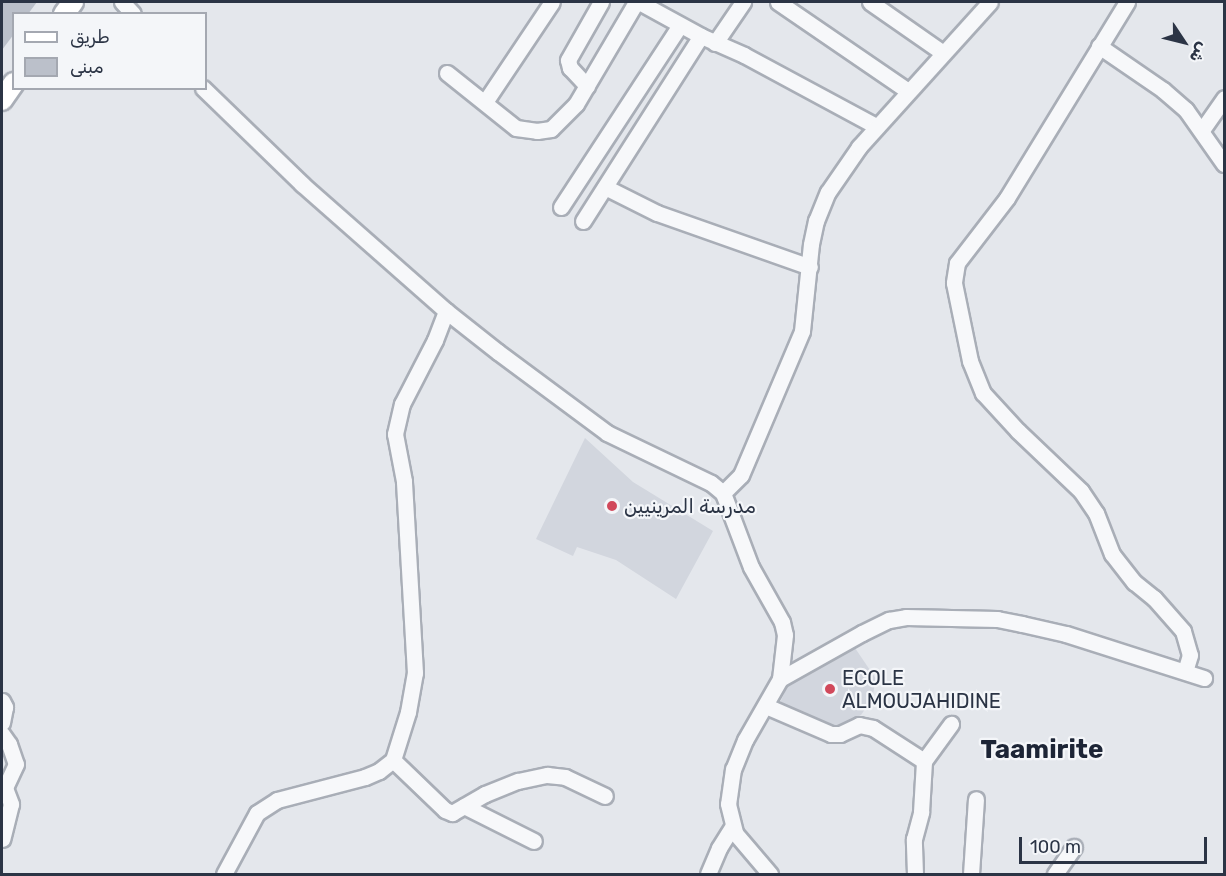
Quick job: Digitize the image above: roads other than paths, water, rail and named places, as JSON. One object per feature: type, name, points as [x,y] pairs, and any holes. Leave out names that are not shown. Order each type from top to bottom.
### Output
[{"type":"main road","points":[[2,100],[12,86]]},
{"type":"street","points":[[485,102],[552,2]]},
{"type":"street","points":[[587,86],[570,68],[568,60],[601,2]]},
{"type":"street","points":[[447,73],[516,128],[547,130],[555,127],[576,104],[638,2],[708,40],[744,55],[876,126]]},
{"type":"street","points":[[583,221],[708,40],[743,2]]},
{"type":"street","points":[[778,2],[908,91]]},
{"type":"street","points":[[870,2],[943,53]]},
{"type":"street","points":[[1127,2],[1007,198],[957,263],[954,283],[967,351],[983,393],[1011,425],[1081,491],[1096,513],[1112,554],[1134,582],[1154,598],[1183,631],[1190,655],[1185,671]]},
{"type":"street","points":[[723,493],[741,475],[761,421],[802,332],[816,221],[828,192],[876,126],[985,3]]},
{"type":"street","points":[[561,207],[680,25]]},
{"type":"street","points":[[1099,46],[1163,90],[1186,110],[1224,164]]},
{"type":"street","points":[[205,90],[302,184],[446,311],[607,433],[711,483],[723,493],[751,567],[782,622],[786,644],[780,679],[745,740],[733,769],[728,804],[733,826],[741,842],[771,874]]},
{"type":"street","points":[[1202,130],[1224,98]]},
{"type":"street","points":[[605,187],[657,213],[810,267]]},
{"type":"street","points":[[224,874],[257,813],[277,800],[365,777],[379,771],[393,760],[408,712],[415,674],[405,481],[396,434],[402,404],[435,340],[446,311]]},
{"type":"street","points":[[780,679],[862,633],[889,620],[906,617],[997,619],[1066,634],[1204,678]]},
{"type":"street","points":[[2,701],[5,707],[2,723]]},
{"type":"street","points":[[766,706],[831,734],[844,733],[859,726],[873,728],[924,761]]},
{"type":"street","points":[[915,874],[914,839],[921,812],[924,761],[951,724]]},
{"type":"street","points":[[2,734],[16,764],[6,788],[11,804],[2,839]]},
{"type":"street","points":[[393,760],[445,810],[452,813],[485,794],[518,781],[547,775],[565,777],[605,796]]},
{"type":"street","points":[[971,874],[976,799]]},
{"type":"street","points":[[464,806],[534,841]]},
{"type":"street","points":[[708,874],[718,848],[733,826]]},
{"type":"street","points":[[1055,874],[1074,847]]},
{"type":"place","name":"مدرسة المرينيين","points":[[612,506]]},
{"type":"place","name":"ECOLE ALMOUJAHIDINE","points":[[830,689]]},
{"type":"district","name":"Taamirite","points":[[1042,750]]}]
